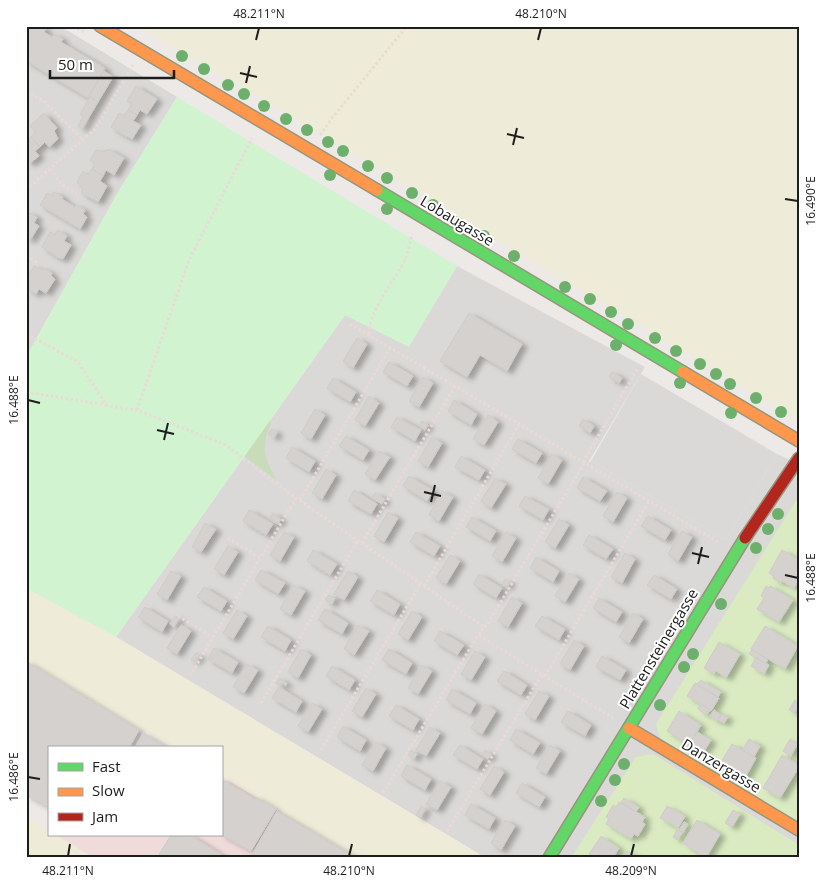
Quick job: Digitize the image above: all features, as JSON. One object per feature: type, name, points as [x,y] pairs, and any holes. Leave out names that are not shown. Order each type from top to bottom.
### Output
[{"type":"street","name":"Lobaugasse","points":[[100,26],[799,441]]},
{"type":"street","name":"Plattensteinergasse","points":[[549,858],[736,552],[799,458]]},
{"type":"street","name":"Danzergasse","points":[[629,728],[799,830]]},
{"type":"path","points":[[310,151],[332,118],[407,26]]},
{"type":"path","points":[[26,190],[96,128],[141,50]]},
{"type":"path","points":[[26,92],[44,102],[83,140]]},
{"type":"path","points":[[137,410],[189,260],[260,121]]},
{"type":"path","points":[[51,169],[60,184],[77,194]]},
{"type":"path","points":[[369,335],[369,325],[409,251],[410,239],[413,234]]},
{"type":"path","points":[[26,256],[38,263]]},
{"type":"path","points":[[350,324],[736,552]]},
{"type":"path","points":[[26,334],[78,362],[108,406]]},
{"type":"path","points":[[190,676],[260,558],[390,348]]},
{"type":"path","points":[[383,793],[478,635],[487,625],[638,368]]},
{"type":"path","points":[[362,543],[455,386]]},
{"type":"path","points":[[26,392],[137,410],[226,445],[292,495],[484,627]]},
{"type":"path","points":[[322,750],[519,424]]},
{"type":"path","points":[[447,831],[649,501]]},
{"type":"path","points":[[228,538],[260,558]]},
{"type":"path","points":[[261,703],[358,540]]},
{"type":"path","points":[[178,616],[213,637]]},
{"type":"path","points":[[478,635],[629,728]]},
{"type":"shaded area","points":[[26,26],[60,26],[177,97],[117,194],[26,357]]},
{"type":"shaded area","points":[[139,26],[799,26],[799,421],[345,148]]},
{"type":"shaded area","points":[[457,266],[645,367],[588,463],[591,461],[726,540],[777,454],[799,464],[799,858],[486,858],[116,637],[345,315],[409,346]]},
{"type":"shaded area","points":[[641,374],[777,454],[726,540],[591,461]]},
{"type":"shaded area","points":[[26,588],[116,637],[486,858],[358,858],[222,777],[222,746],[170,746],[26,660]]},
{"type":"shaded area","points":[[222,777],[358,858],[94,858],[58,836],[222,836]]},
{"type":"shaded area","points":[[26,817],[48,830],[48,836],[58,836],[94,858],[26,858]]},
{"type":"green space","points":[[177,97],[457,266],[409,347],[345,315],[116,637],[26,588],[26,357],[117,194]]},
{"type":"green space","points":[[247,404],[271,423],[266,440],[265,453],[277,481],[227,443]]},
{"type":"green space","points":[[799,496],[799,823],[661,741],[656,724]]},
{"type":"green space","points":[[653,754],[799,845],[799,858],[571,858],[636,757]]},
{"type":"building","points":[[30,26],[41,26],[46,29],[44,32],[52,37],[54,34],[63,39],[61,42],[105,68],[88,98],[26,61],[26,32]]},
{"type":"building","points":[[104,71],[113,77],[98,102],[90,97],[89,99],[88,98]]},
{"type":"building","points":[[136,86],[157,99],[147,114],[140,110],[137,115],[128,110],[132,104],[127,101]]},
{"type":"building","points":[[90,97],[98,102],[82,129],[78,126],[83,117],[80,114]]},
{"type":"building","points":[[128,110],[137,115],[133,121],[141,125],[132,139],[111,127],[119,113],[124,116]]},
{"type":"building","points":[[44,113],[57,128],[54,131],[58,139],[49,147],[45,142],[40,147],[31,137],[36,132],[30,126]]},
{"type":"building","points":[[31,137],[40,147],[35,151],[39,156],[30,163],[26,161],[26,141]]},
{"type":"building","points":[[108,149],[124,158],[114,175],[106,170],[103,176],[92,169],[95,163],[90,160],[96,150],[105,152]]},
{"type":"building","points":[[92,169],[103,176],[100,181],[107,186],[98,202],[81,193],[83,189],[77,182],[83,171],[88,175]]},
{"type":"building","points":[[54,192],[75,207],[76,205],[85,210],[83,214],[87,217],[80,229],[40,205],[47,193],[52,196]]},
{"type":"building","points":[[28,212],[37,217],[34,223],[39,226],[30,240],[26,238],[26,215]]},
{"type":"building","points":[[58,230],[67,236],[64,241],[71,245],[63,259],[42,247],[50,232],[55,235]]},
{"type":"building","points":[[34,266],[52,273],[51,276],[55,279],[46,293],[39,289],[36,294],[27,289],[30,284],[26,279]]},
{"type":"building","points":[[469,313],[522,344],[507,371],[480,355],[467,377],[440,361]]},
{"type":"building","points":[[357,338],[367,344],[353,368],[343,361]]},
{"type":"building","points":[[389,362],[413,376],[407,386],[383,372]]},
{"type":"building","points":[[612,372],[622,378],[619,383],[609,377]]},
{"type":"building","points":[[423,377],[433,383],[419,407],[409,401]]},
{"type":"building","points":[[333,378],[356,392],[350,402],[327,388]]},
{"type":"building","points":[[369,396],[379,403],[365,426],[355,420]]},
{"type":"building","points":[[454,400],[477,414],[471,425],[448,411]]},
{"type":"building","points":[[315,409],[325,415],[311,439],[301,433]]},
{"type":"building","points":[[488,415],[498,422],[484,445],[473,439]]},
{"type":"building","points":[[397,417],[421,430],[415,441],[391,427]]},
{"type":"building","points":[[583,419],[594,426],[590,433],[579,426]]},
{"type":"building","points":[[422,421],[428,425],[425,430],[419,426]]},
{"type":"building","points":[[272,429],[277,432],[274,438],[268,434]]},
{"type":"building","points":[[346,436],[369,450],[363,460],[339,446]]},
{"type":"building","points":[[432,437],[442,443],[428,467],[418,461]]},
{"type":"building","points":[[518,439],[542,453],[536,463],[512,449]]},
{"type":"building","points":[[292,447],[315,461],[309,472],[286,458]]},
{"type":"building","points":[[379,451],[390,457],[375,480],[365,474]]},
{"type":"building","points":[[552,454],[562,460],[548,484],[538,478]]},
{"type":"building","points":[[461,456],[485,470],[479,480],[455,467]]},
{"type":"building","points":[[326,469],[336,475],[322,499],[312,493]]},
{"type":"building","points":[[409,476],[433,490],[427,501],[403,486]]},
{"type":"building","points":[[583,477],[607,491],[600,501],[577,488]]},
{"type":"building","points":[[495,478],[506,484],[491,508],[481,501]]},
{"type":"building","points":[[354,490],[377,504],[371,514],[348,501]]},
{"type":"building","points":[[442,491],[453,497],[439,521],[429,515]]},
{"type":"building","points":[[617,492],[627,498],[613,522],[603,516]]},
{"type":"building","points":[[375,493],[385,499],[382,504],[372,498]]},
{"type":"building","points":[[525,496],[549,509],[543,520],[519,506]]},
{"type":"building","points":[[249,510],[273,524],[266,535],[243,521]]},
{"type":"building","points":[[388,512],[398,518],[384,542],[374,536]]},
{"type":"building","points":[[273,513],[281,519],[278,524],[272,521],[273,519],[270,517]]},
{"type":"building","points":[[648,516],[671,530],[665,540],[641,526]]},
{"type":"building","points":[[472,517],[496,531],[490,541],[466,527]]},
{"type":"building","points":[[559,519],[569,525],[555,548],[545,542]]},
{"type":"building","points":[[205,523],[216,529],[201,552],[192,547]]},
{"type":"building","points":[[682,531],[692,537],[678,561],[668,554]]},
{"type":"building","points":[[284,532],[294,537],[280,561],[270,555]]},
{"type":"building","points":[[416,532],[440,546],[434,556],[410,542]]},
{"type":"building","points":[[506,532],[516,538],[502,562],[492,556]]},
{"type":"building","points":[[589,535],[613,549],[606,559],[583,545]]},
{"type":"building","points":[[228,546],[238,552],[224,575],[214,569]]},
{"type":"building","points":[[313,550],[337,564],[330,575],[307,561]]},
{"type":"building","points":[[782,550],[799,560],[799,580],[794,588],[782,581],[781,583],[769,573]]},
{"type":"building","points":[[625,553],[635,559],[622,583],[611,577]]},
{"type":"building","points":[[450,555],[460,561],[446,584],[436,578]]},
{"type":"building","points":[[536,557],[559,571],[553,582],[530,568]]},
{"type":"building","points":[[261,570],[285,583],[278,594],[255,580]]},
{"type":"building","points":[[171,571],[181,576],[167,600],[157,594]]},
{"type":"building","points":[[348,571],[358,577],[344,600],[334,594]]},
{"type":"building","points":[[569,573],[579,579],[565,602],[555,596]]},
{"type":"building","points":[[479,574],[502,588],[496,598],[473,584]]},
{"type":"building","points":[[654,575],[677,589],[671,599],[647,585]]},
{"type":"building","points":[[505,579],[510,582],[507,587],[502,584]]},
{"type":"building","points":[[294,585],[305,591],[291,615],[280,609]]},
{"type":"building","points":[[766,586],[769,588],[770,586],[793,600],[779,622],[757,609],[764,598],[761,596]]},
{"type":"building","points":[[204,587],[227,601],[221,611],[197,597]]},
{"type":"building","points":[[377,590],[400,604],[394,615],[370,601]]},
{"type":"building","points":[[329,595],[335,598],[332,604],[325,600]]},
{"type":"building","points":[[512,597],[522,603],[508,627],[498,621]]},
{"type":"building","points":[[599,598],[622,612],[616,622],[593,608]]},
{"type":"building","points":[[145,607],[168,621],[162,632],[138,617]]},
{"type":"building","points":[[325,609],[348,623],[342,634],[318,620]]},
{"type":"building","points":[[237,610],[247,616],[233,639],[223,633]]},
{"type":"building","points":[[412,611],[422,617],[408,640],[398,634]]},
{"type":"building","points":[[633,613],[643,619],[629,643],[619,637]]},
{"type":"building","points":[[175,616],[179,618],[174,627],[170,624]]},
{"type":"building","points":[[542,616],[565,629],[559,640],[535,626]]},
{"type":"building","points":[[181,625],[191,631],[177,654],[167,648]]},
{"type":"building","points":[[358,625],[369,631],[354,655],[344,649]]},
{"type":"building","points":[[268,626],[291,640],[285,651],[261,637]]},
{"type":"building","points":[[765,626],[798,646],[785,669],[751,649]]},
{"type":"building","points":[[440,631],[464,645],[457,655],[434,641]]},
{"type":"building","points":[[574,640],[584,646],[570,670],[560,664]]},
{"type":"building","points":[[719,642],[740,654],[726,678],[716,671],[714,674],[704,668]]},
{"type":"building","points":[[214,648],[238,662],[232,673],[208,659]]},
{"type":"building","points":[[301,649],[311,655],[298,678],[288,672]]},
{"type":"building","points":[[389,649],[412,663],[406,674],[382,660]]},
{"type":"building","points":[[752,650],[768,659],[766,663],[749,654]]},
{"type":"building","points":[[475,651],[485,657],[471,680],[461,674]]},
{"type":"building","points":[[196,653],[200,655],[195,662],[191,660]]},
{"type":"building","points":[[602,656],[626,670],[620,680],[596,667]]},
{"type":"building","points":[[756,658],[769,665],[764,674],[751,666]]},
{"type":"building","points":[[26,661],[139,730],[130,746],[48,746],[48,807],[26,795]]},
{"type":"building","points":[[247,664],[258,670],[244,693],[233,687]]},
{"type":"building","points":[[422,665],[432,671],[418,694],[408,688]]},
{"type":"building","points":[[332,666],[355,680],[349,690],[326,676]]},
{"type":"building","points":[[504,671],[527,685],[521,695],[497,681]]},
{"type":"building","points":[[279,678],[287,683],[286,686],[282,683],[280,686],[276,683]]},
{"type":"building","points":[[701,680],[721,692],[718,697],[697,684]]},
{"type":"building","points":[[695,683],[719,698],[711,711],[687,696]]},
{"type":"building","points":[[279,687],[302,701],[296,712],[272,698]]},
{"type":"building","points":[[366,688],[376,694],[362,717],[352,711]]},
{"type":"building","points":[[452,689],[476,703],[470,714],[446,700]]},
{"type":"building","points":[[539,691],[549,696],[535,720],[525,714]]},
{"type":"building","points":[[795,700],[799,702],[799,705],[794,713],[789,710]]},
{"type":"building","points":[[312,703],[322,709],[308,732],[298,726]]},
{"type":"building","points":[[485,704],[496,711],[482,734],[471,728]]},
{"type":"building","points":[[701,704],[710,710],[707,715],[698,709]]},
{"type":"building","points":[[396,705],[419,719],[413,730],[389,716]]},
{"type":"building","points":[[714,710],[721,715],[717,721],[710,716]]},
{"type":"building","points":[[568,711],[591,725],[585,736],[561,722]]},
{"type":"building","points":[[679,711],[701,725],[689,745],[667,731]]},
{"type":"building","points":[[722,714],[728,717],[724,723],[718,720]]},
{"type":"building","points":[[343,726],[366,740],[360,751],[337,737]]},
{"type":"building","points":[[430,727],[440,733],[426,756],[416,750]]},
{"type":"building","points":[[516,729],[540,743],[533,754],[510,740]]},
{"type":"building","points":[[697,732],[711,740],[703,753],[689,745]]},
{"type":"building","points":[[143,733],[165,746],[136,746]]},
{"type":"building","points":[[749,739],[760,746],[754,757],[742,750]]},
{"type":"building","points":[[790,739],[798,743],[791,756],[783,751]]},
{"type":"building","points":[[376,742],[386,748],[373,771],[362,765]]},
{"type":"building","points":[[732,744],[756,758],[745,778],[720,764]]},
{"type":"building","points":[[460,745],[483,759],[477,769],[453,755]]},
{"type":"building","points":[[550,745],[560,751],[546,774],[536,768]]},
{"type":"building","points":[[411,750],[417,754],[414,759],[408,755]]},
{"type":"building","points":[[485,750],[491,754],[488,759],[482,755]]},
{"type":"building","points":[[782,755],[799,765],[799,767],[780,798],[763,788]]},
{"type":"building","points":[[407,765],[431,779],[425,790],[401,776]]},
{"type":"building","points":[[494,766],[504,772],[490,795],[480,789]]},
{"type":"building","points":[[222,780],[276,809],[251,851],[222,836]]},
{"type":"building","points":[[440,781],[451,787],[437,810],[426,804]]},
{"type":"building","points":[[522,783],[545,797],[539,807],[516,793]]},
{"type":"building","points":[[624,798],[639,807],[636,812],[621,802]]},
{"type":"building","points":[[619,802],[645,817],[642,822],[645,824],[638,836],[634,834],[631,839],[606,824],[609,819],[606,817],[613,805],[616,807]]},
{"type":"building","points":[[471,804],[495,818],[489,829],[465,815]]},
{"type":"building","points":[[421,806],[425,809],[420,818],[416,815]]},
{"type":"building","points":[[667,806],[685,816],[678,828],[660,818]]},
{"type":"building","points":[[733,810],[740,814],[732,827],[725,823]]},
{"type":"building","points":[[277,811],[357,858],[250,858]]},
{"type":"building","points":[[505,820],[515,826],[501,850],[491,843]]},
{"type":"building","points":[[697,820],[720,834],[706,858],[683,843]]},
{"type":"building","points":[[684,822],[688,824],[683,833],[679,830]]},
{"type":"building","points":[[677,830],[682,833],[677,840],[673,837]]},
{"type":"building","points":[[170,836],[192,836],[224,858],[157,858]]},
{"type":"building","points":[[601,836],[619,848],[613,858],[596,858],[589,854]]},
{"type":"building","points":[[627,851],[639,858],[623,858]]},
{"type":"traffic: fast","points":[[377,190],[683,372]]},
{"type":"traffic: fast","points":[[549,858],[745,538]]},
{"type":"traffic: slow","points":[[100,26],[377,190]]},
{"type":"traffic: slow","points":[[683,372],[799,441]]},
{"type":"traffic: slow","points":[[629,728],[799,830]]},
{"type":"traffic: jam","points":[[745,538],[799,458]]}]
